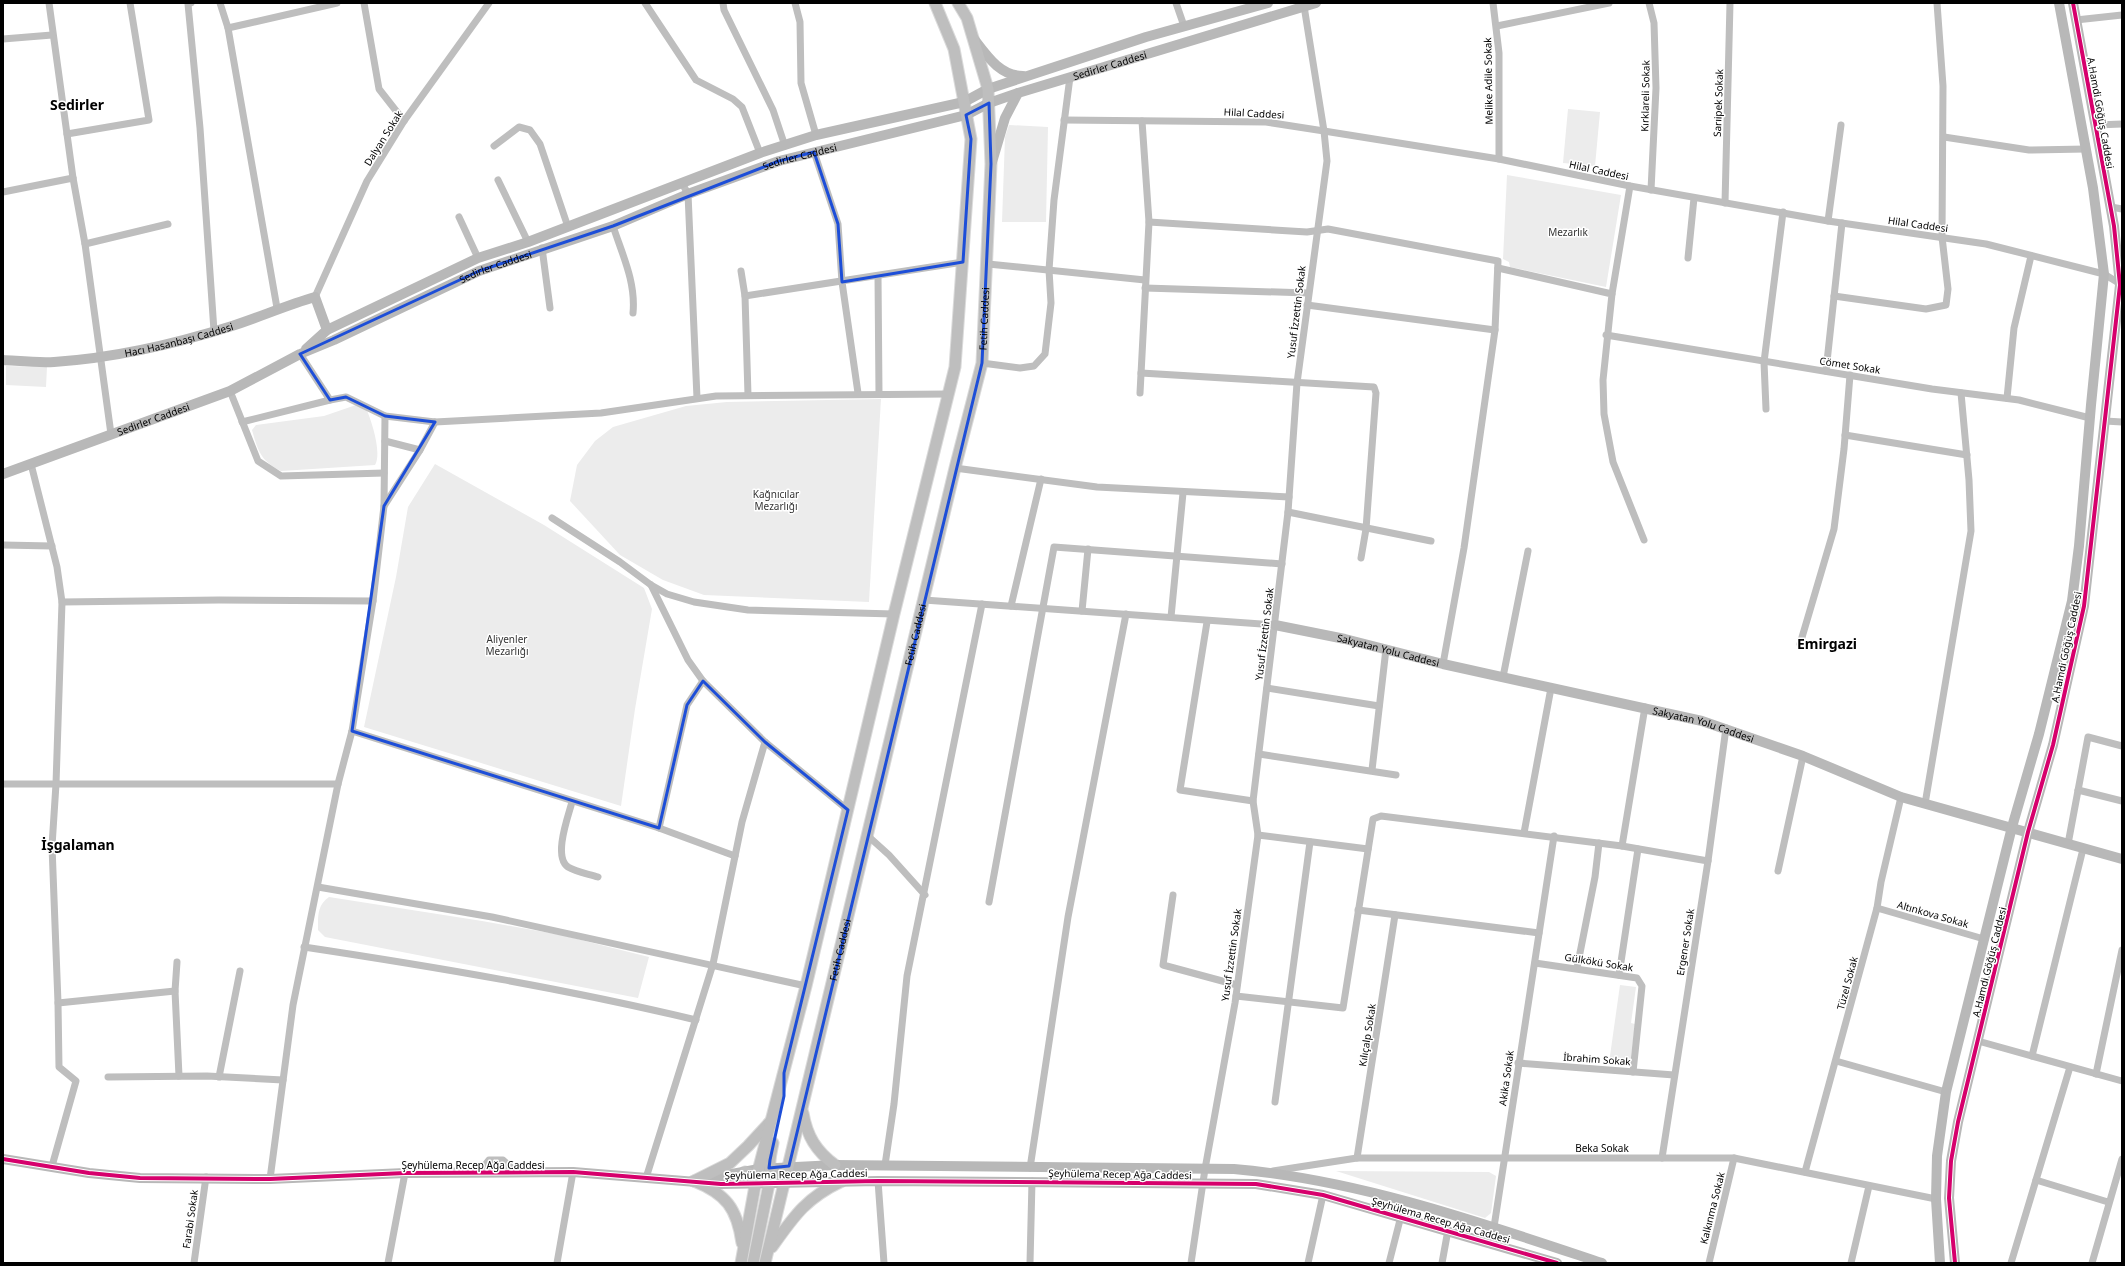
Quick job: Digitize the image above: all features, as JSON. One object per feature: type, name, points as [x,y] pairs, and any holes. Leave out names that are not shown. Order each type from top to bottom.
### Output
[{"type":"main road","points":[[742,1258],[772,1120],[806,986],[894,614],[955,367],[971,139],[954,49],[935,3]]},
{"type":"main road","name":"Fetih Caddesi","points":[[767,1258],[955,468],[982,363],[988,264],[991,164],[989,103],[988,89],[973,37],[967,18],[958,3]]},
{"type":"main road","points":[[760,1174],[770,1160],[784,1096],[784,1073]]},
{"type":"main road","points":[[802,1109],[805,1126],[812,1143],[822,1155],[835,1165]]},
{"type":"main road","points":[[694,1181],[730,1163],[772,1120]]},
{"type":"main road","points":[[745,1172],[772,1176],[785,1183]]},
{"type":"main road","points":[[753,1263],[769,1184],[760,1174]]},
{"type":"main road","points":[[694,1181],[712,1188],[725,1198],[735,1214],[742,1258]]},
{"type":"main road","points":[[767,1258],[804,1205],[822,1190],[842,1181]]},
{"type":"street","points":[[49,3],[52,35],[73,178],[85,244],[111,434]]},
{"type":"street","points":[[67,134],[149,120],[130,3]]},
{"type":"street","points":[[192,3],[188,4],[200,128],[214,331]]},
{"type":"street","points":[[220,3],[228,28],[277,308]]},
{"type":"street","points":[[228,28],[337,3]]},
{"type":"street","points":[[364,3],[379,90],[404,121]]},
{"type":"street","name":"Dalyan Sokak","points":[[315,297],[367,181],[404,121],[489,3]]},
{"type":"street","points":[[645,3],[696,80],[733,99],[742,107],[760,153]]},
{"type":"street","points":[[723,3],[724,10],[773,110],[785,146]]},
{"type":"street","points":[[795,3],[800,22],[801,82],[816,135]]},
{"type":"street","points":[[1176,3],[1184,26]]},
{"type":"street","name":"Sedirler Caddesi","points":[[300,354],[327,330],[478,258],[528,242],[760,153],[816,135],[964,102],[988,89],[1184,26],[1268,3]]},
{"type":"street","name":"Sedirler Caddesi","points":[[3,474],[230,391],[300,354],[334,340],[479,271],[542,248],[612,226],[688,194],[779,161],[966,114],[989,103],[1018,93],[1301,4],[1316,3]]},
{"type":"street","name":"Melike Adile Sokak","points":[[1494,3],[1499,53],[1499,159]]},
{"type":"street","points":[[1497,26],[1609,3]]},
{"type":"street","name":"Kırklareli Sokak","points":[[1649,3],[1654,23],[1656,88],[1651,190]]},
{"type":"street","name":"Sarıipek Sokak","points":[[1725,203],[1730,3]]},
{"type":"street","points":[[1834,296],[1926,309],[1943,307],[1946,305],[1948,290],[1942,237],[1944,138],[1937,3]]},
{"type":"street","name":"A.Hamdi Göğüş Caddesi","points":[[1940,1263],[1936,1200],[1938,1156],[1946,1092],[2012,827],[2039,734],[2072,602],[2079,546],[2104,274],[2093,188],[2059,3]]},
{"type":"street","name":"A.Hamdi Göğüş Caddesi","points":[[1955,1263],[1949,1198],[1951,1161],[2028,832],[2053,745],[2084,606],[2121,285],[2111,207],[2073,3]]},
{"type":"street","name":"Yusuf İzzettin Sokak","points":[[1192,1263],[1203,1183],[1236,996],[1258,834],[1253,801],[1288,512],[1297,383],[1327,161],[1324,131],[1301,4]]},
{"type":"street","points":[[2076,20],[2122,16]]},
{"type":"street","points":[[3,39],[52,35]]},
{"type":"street","points":[[973,37],[998,68],[1014,76],[1027,77]]},
{"type":"street","points":[[982,363],[1020,368],[1034,366],[1045,354],[1051,303],[1049,270],[1058,166],[1070,77]]},
{"type":"street","points":[[991,164],[1005,118],[1018,93]]},
{"type":"street","name":"Hilal Caddesi","points":[[1064,120],[1266,122],[1324,131],[1499,159],[1651,190],[1828,221],[1986,244],[2104,274],[2121,285]]},
{"type":"street","points":[[1140,393],[1149,222],[1142,121]]},
{"type":"street","points":[[2096,125],[2122,124]]},
{"type":"street","points":[[1828,221],[1841,125]]},
{"type":"street","points":[[494,146],[519,127],[526,127],[530,130],[540,144],[568,226]]},
{"type":"street","points":[[1944,138],[2029,150],[2086,149]]},
{"type":"street","points":[[814,152],[838,224],[842,282],[858,393]]},
{"type":"street","points":[[3,192],[73,178]]},
{"type":"street","points":[[498,180],[528,242]]},
{"type":"street","points":[[682,183],[688,194],[694,293],[697,398]]},
{"type":"street","points":[[1630,186],[1606,335],[1603,380],[1604,414],[1612,462],[1644,540]]},
{"type":"street","points":[[1688,258],[1694,198]]},
{"type":"street","points":[[2111,207],[2122,209]]},
{"type":"street","points":[[1766,409],[1764,362],[1783,212]]},
{"type":"street","points":[[459,217],[478,258]]},
{"type":"street","points":[[1149,222],[1307,232],[1328,229],[1498,261],[1495,330],[1464,548],[1443,664]]},
{"type":"street","points":[[1826,371],[1842,223]]},
{"type":"street","points":[[85,244],[168,224]]},
{"type":"street","points":[[612,226],[632,281],[635,297],[633,313]]},
{"type":"street","points":[[542,248],[550,308]]},
{"type":"street","points":[[2007,398],[2014,328],[2031,256]]},
{"type":"street","points":[[745,296],[963,262]]},
{"type":"street","points":[[988,264],[1145,280]]},
{"type":"street","points":[[1498,268],[1612,294]]},
{"type":"street","points":[[741,271],[745,296],[748,395]]},
{"type":"street","points":[[878,276],[879,394]]},
{"type":"street","points":[[1145,288],[1308,293]]},
{"type":"street","points":[[315,297],[327,330]]},
{"type":"street","name":"Hacı Hasanbaşı Caddesi","points":[[3,360],[53,362],[101,357],[166,344],[233,326],[277,308],[315,297]]},
{"type":"street","points":[[1307,305],[1495,330]]},
{"type":"street","name":"Cömet Sokak","points":[[1606,335],[1764,362],[1962,393],[2007,398],[2090,418]]},
{"type":"street","points":[[300,354],[330,400]]},
{"type":"street","points":[[1141,373],[1374,387],[1376,393],[1366,529],[1362,558]]},
{"type":"street","points":[[1800,644],[1834,529],[1850,375]]},
{"type":"street","points":[[230,391],[258,461],[281,476],[384,473]]},
{"type":"street","points":[[242,422],[346,397],[385,416],[435,422],[601,413],[697,398],[748,395],[858,393],[949,394]]},
{"type":"street","points":[[1925,804],[1971,531],[1962,393]]},
{"type":"street","points":[[270,1179],[293,1005],[338,784],[352,731],[373,601],[384,506],[385,416]]},
{"type":"street","points":[[2105,421],[2122,422]]},
{"type":"street","points":[[384,506],[420,450],[435,422]]},
{"type":"street","points":[[1845,434],[1967,455]]},
{"type":"street","points":[[385,441],[420,450]]},
{"type":"street","points":[[31,464],[57,568],[62,602],[56,784],[52,846],[59,1067],[76,1081],[52,1166]]},
{"type":"street","points":[[955,468],[1097,487],[1289,497]]},
{"type":"street","points":[[1012,606],[1041,480]]},
{"type":"street","points":[[1171,617],[1183,492]]},
{"type":"street","points":[[1288,512],[1431,542]]},
{"type":"street","points":[[552,518],[620,562],[651,585],[667,594],[694,602],[748,610],[894,614]]},
{"type":"street","points":[[3,545],[52,546]]},
{"type":"street","points":[[989,902],[1054,547],[1282,564]]},
{"type":"street","points":[[1082,611],[1088,549]]},
{"type":"street","points":[[1503,677],[1528,551]]},
{"type":"street","points":[[651,585],[688,660],[703,681],[765,742],[848,810]]},
{"type":"street","points":[[62,602],[219,600],[373,601]]},
{"type":"street","points":[[924,600],[1171,617],[1207,622],[1275,625]]},
{"type":"street","points":[[885,1165],[894,1104],[908,976],[925,895],[937,822],[982,604]]},
{"type":"street","points":[[1030,1168],[1068,918],[1126,614]]},
{"type":"street","points":[[1207,622],[1180,790],[1253,801]]},
{"type":"street","name":"Sakyatan Yolu Caddesi","points":[[1275,625],[1386,649],[1443,664],[1551,688],[1645,707],[1726,728],[1804,756],[1901,797],[2122,859]]},
{"type":"street","points":[[1372,770],[1386,649]]},
{"type":"street","points":[[659,828],[687,705],[703,681]]},
{"type":"street","points":[[1267,688],[1380,706]]},
{"type":"street","points":[[1524,833],[1551,688]]},
{"type":"street","points":[[1622,846],[1645,707]]},
{"type":"street","name":"Ergener Sokak","points":[[1662,1158],[1708,861],[1726,728]]},
{"type":"street","points":[[352,731],[462,764],[572,802],[659,828],[735,856]]},
{"type":"street","points":[[2068,844],[2088,737],[2122,746]]},
{"type":"street","points":[[646,1178],[713,964],[742,822],[765,742]]},
{"type":"street","points":[[1259,754],[1372,770],[1396,775]]},
{"type":"street","points":[[1778,871],[1804,756]]},
{"type":"street","points":[[3,784],[338,784]]},
{"type":"street","points":[[2078,790],[2122,801]]},
{"type":"street","name":"Tüzel Sokak","points":[[1805,1172],[1878,908],[1881,882],[1901,797]]},
{"type":"street","points":[[572,802],[560,850],[564,862],[568,867],[598,876]]},
{"type":"street","points":[[1236,996],[1343,1008],[1373,819],[1381,816],[1599,842],[1708,861]]},
{"type":"street","points":[[1258,834],[1368,849]]},
{"type":"street","points":[[868,836],[889,855],[925,895]]},
{"type":"street","name":"Akika Sokak","points":[[1494,1227],[1554,836]]},
{"type":"street","points":[[1275,1102],[1310,842]]},
{"type":"street","points":[[1577,968],[1595,877],[1599,842]]},
{"type":"street","points":[[1619,975],[1638,849]]},
{"type":"street","points":[[2032,1056],[2083,849]]},
{"type":"street","points":[[318,887],[492,917],[713,964],[806,986]]},
{"type":"street","points":[[1173,894],[1163,965],[1237,985]]},
{"type":"street","name":"Altınkova Sokak","points":[[1878,908],[1984,939]]},
{"type":"street","points":[[1358,910],[1539,933]]},
{"type":"street","name":"Kılıçalp Sokak","points":[[1358,1158],[1395,915]]},
{"type":"street","points":[[304,947],[435,966],[632,1005],[696,1020]]},
{"type":"street","points":[[2096,1074],[2122,950]]},
{"type":"street","points":[[177,962],[175,991],[179,1076]]},
{"type":"street","name":"Gülkökü Sokak","points":[[1535,963],[1637,978],[1642,986],[1633,1072]]},
{"type":"street","points":[[219,1077],[240,971]]},
{"type":"street","points":[[58,1002],[175,991]]},
{"type":"street","points":[[1978,1041],[2122,1081]]},
{"type":"street","points":[[1836,1061],[1946,1092]]},
{"type":"street","name":"İbrahim Sokak","points":[[1518,1063],[1674,1075]]},
{"type":"street","points":[[2011,1263],[2070,1067]]},
{"type":"street","points":[[108,1077],[179,1076],[283,1080]]},
{"type":"street","name":"Beka Sokak","points":[[1266,1172],[1358,1158],[1734,1158],[1936,1200]]},
{"type":"street","name":"Kalkınma Sokak","points":[[1709,1263],[1734,1158]]},
{"type":"street","name":"Şeyhülema Recep Ağa Caddesi","points":[[3,1159],[115,1176],[270,1179],[405,1173],[573,1172],[721,1184],[789,1166],[885,1165],[1206,1169],[1266,1172],[1348,1186],[1494,1227],[1602,1263]]},
{"type":"street","points":[[2092,1263],[2108,1202],[2122,1159]]},
{"type":"street","points":[[557,1263],[573,1172]]},
{"type":"street","name":"Şeyhülema Recep Ağa Caddesi","points":[[694,1181],[745,1172]]},
{"type":"street","points":[[388,1263],[405,1173]]},
{"type":"street","name":"Farabi Sokak","points":[[194,1263],[206,1177]]},
{"type":"street","points":[[878,1180],[884,1263]]},
{"type":"street","name":"Şeyhülema Recep Ağa Caddesi","points":[[769,1184],[878,1180],[1256,1184],[1324,1195],[1401,1216],[1557,1263]]},
{"type":"street","points":[[2036,1180],[2108,1202]]},
{"type":"street","points":[[1030,1263],[1032,1181]]},
{"type":"street","points":[[1851,1263],[1869,1186]]},
{"type":"street","points":[[1308,1263],[1324,1195]]},
{"type":"street","points":[[1389,1263],[1401,1216]]},
{"type":"street","points":[[1442,1263],[1448,1230]]},
{"type":"highlighted area","points":[[989,103],[991,164],[982,363],[789,1166],[769,1168],[784,1096],[784,1073],[848,810],[765,742],[703,681],[687,705],[659,828],[352,731],[384,506],[435,422],[385,416],[346,397],[330,400],[300,354],[479,271],[613,226],[779,161],[814,152],[838,224],[842,282],[963,262],[971,139],[966,115]]},
{"type":"green space","points":[[1568,109],[1600,112],[1595,166],[1563,163]]},
{"type":"green space","points":[[1009,125],[1048,127],[1046,222],[1002,222],[1005,137]]},
{"type":"green space","name":"Mezarlık","points":[[1507,175],[1621,195],[1606,287],[1510,267],[1509,262],[1503,259]]},
{"type":"green space","points":[[6,366],[47,367],[46,387],[6,385]]},
{"type":"green space","name":"Kağnıcılar Mezarlığı","points":[[881,399],[869,602],[704,595],[663,580],[620,555],[570,501],[577,465],[595,441],[613,427],[686,406],[727,402]]},
{"type":"green space","points":[[356,405],[366,408],[371,421],[377,445],[377,460],[375,465],[281,471],[269,463],[261,455],[252,430],[256,425],[324,416]]},
{"type":"green space","name":"Aliyenler Mezarlığı","points":[[435,464],[544,525],[644,588],[652,609],[635,709],[621,806],[364,727],[396,577],[408,507]]},
{"type":"green space","points":[[329,897],[561,935],[649,957],[638,998],[325,937],[318,930],[318,916],[322,904]]},
{"type":"green space","points":[[1620,985],[1636,987],[1631,1023],[1635,1024],[1630,1066],[1609,1063]]},
{"type":"green space","points":[[1336,1171],[1489,1172],[1496,1176],[1491,1213],[1485,1218]]},
{"type":"cycle path","points":[[1955,1263],[1949,1198],[1951,1161],[1958,1122],[2028,832],[2053,745],[2084,606],[2120,285],[2114,226],[2073,3]]},
{"type":"cycle path","points":[[3,1159],[89,1173],[140,1178],[270,1179],[405,1173],[573,1172],[721,1184],[878,1181],[1256,1184],[1323,1195],[1557,1263]]},
{"type":"district","name":"Sedirler","points":[[77,105]]},
{"type":"district","name":"Emirgazi","points":[[1827,644]]},
{"type":"district","name":"İşgalaman","points":[[78,845]]}]
